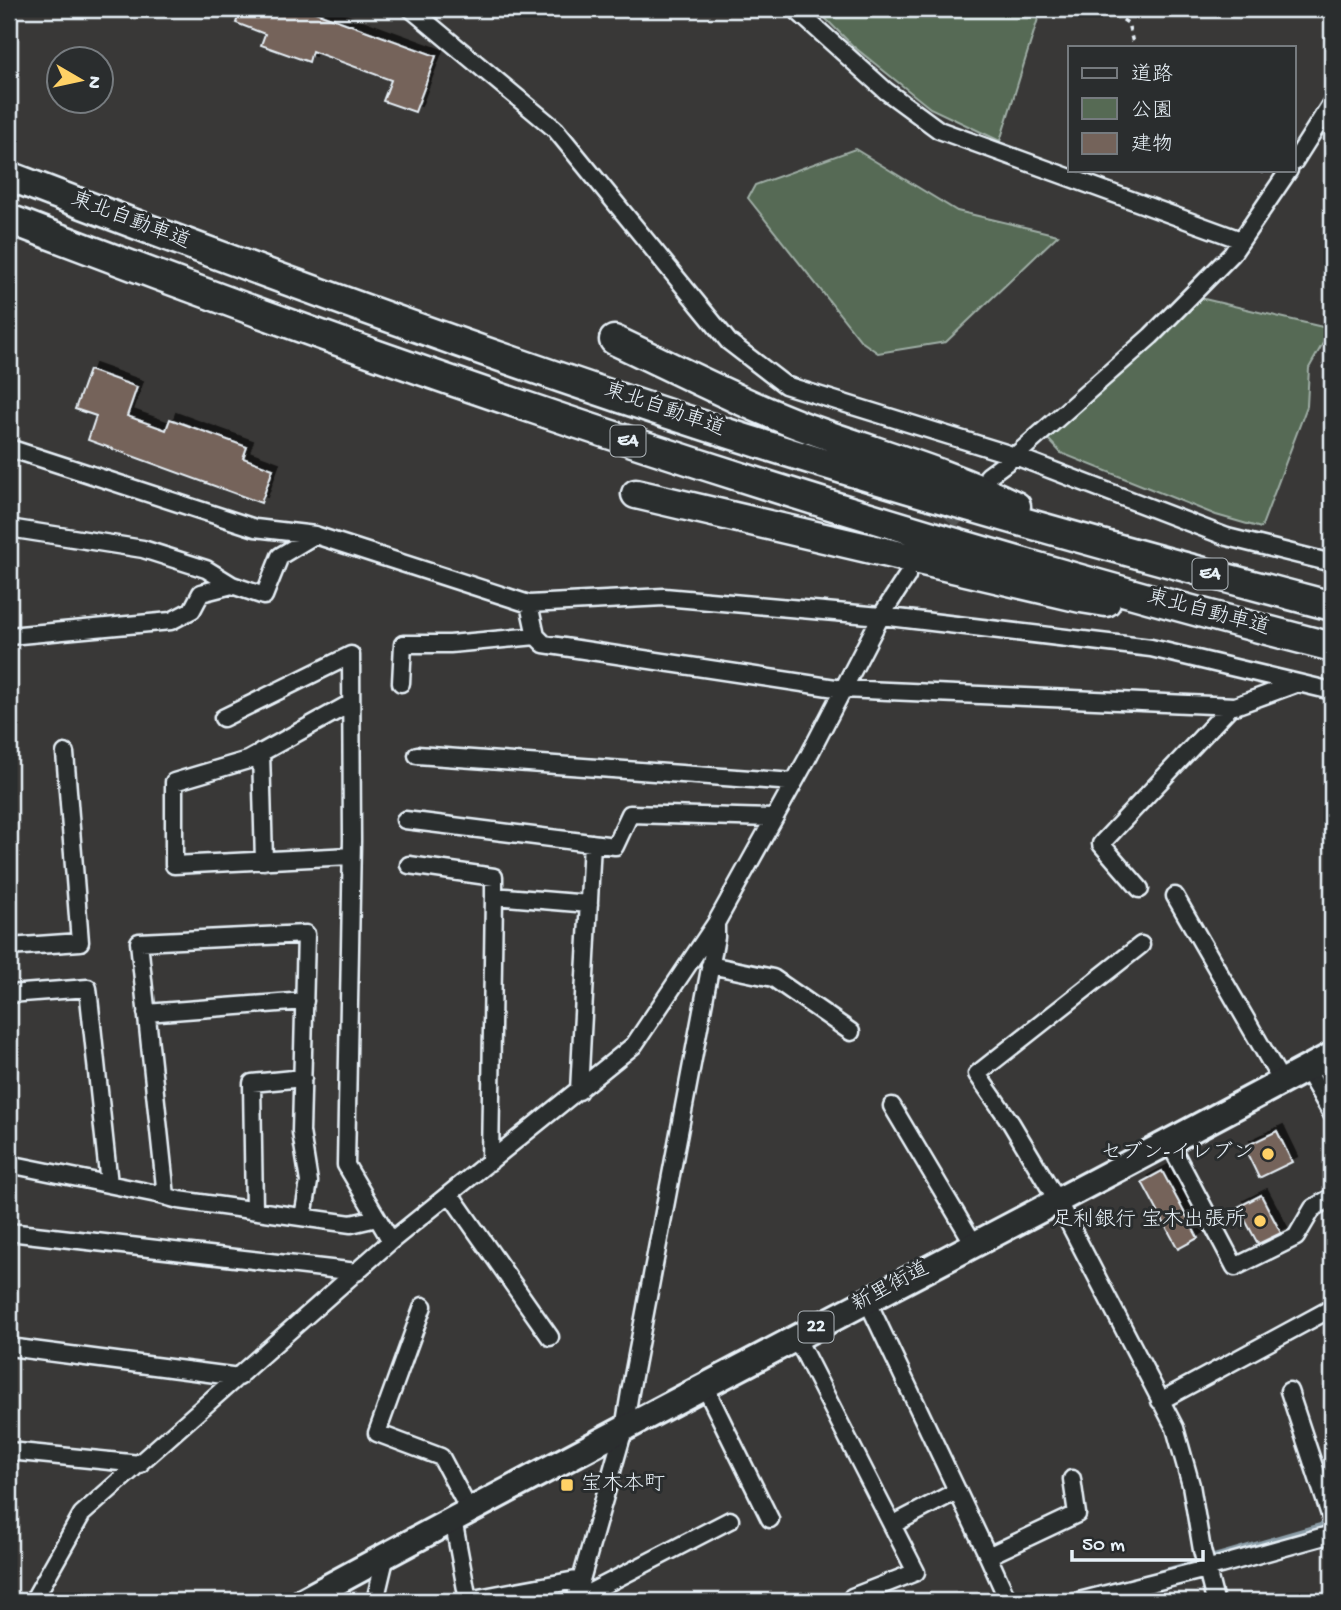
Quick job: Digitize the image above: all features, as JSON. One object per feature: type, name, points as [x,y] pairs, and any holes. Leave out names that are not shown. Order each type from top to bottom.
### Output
[{"type":"highway","name":"東北自動車道","points":[[9,176],[291,282],[739,436],[951,501],[1332,606]]},
{"type":"highway","name":"東北自動車道","points":[[9,219],[319,335],[503,400],[790,494],[968,547],[1332,647]]},
{"type":"highway","points":[[614,340],[755,406],[805,427],[984,490],[1088,540]]},
{"type":"highway","points":[[636,494],[1081,598],[1258,628]]},
{"type":"main road","name":"新里街道","points":[[302,1601],[1332,1055]]},
{"type":"street","points":[[411,9],[555,129],[729,342],[785,385],[1015,456],[1227,537],[1332,563]]},
{"type":"street","points":[[795,9],[886,91],[939,130],[1241,240]]},
{"type":"street","points":[[1296,159],[1332,102]]},
{"type":"street","points":[[988,476],[1015,456],[1151,336],[1232,254],[1288,172]]},
{"type":"street","points":[[9,448],[256,528],[315,535],[529,604],[664,597],[881,616],[1151,648],[1332,691]]},
{"type":"street","points":[[9,528],[143,549],[206,569],[232,585],[264,596],[280,556],[315,535]]},
{"type":"street","points":[[33,1601],[82,1514],[391,1241],[634,1045],[716,923],[881,616],[907,576]]},
{"type":"street","points":[[9,636],[171,621],[192,610],[201,593],[232,585]]},
{"type":"street","points":[[529,604],[536,636],[544,644],[842,689],[1235,706],[1299,683]]},
{"type":"street","points":[[401,683],[403,644],[450,644],[536,636]]},
{"type":"street","points":[[223,718],[351,655],[346,1165],[391,1241]]},
{"type":"street","points":[[351,704],[248,760],[174,782],[174,865],[351,856]]},
{"type":"street","points":[[1140,889],[1101,844],[1231,706]]},
{"type":"street","points":[[261,752],[264,860]]},
{"type":"street","points":[[9,946],[80,942],[65,753]]},
{"type":"street","points":[[417,755],[794,782]]},
{"type":"street","points":[[405,820],[615,846],[630,814],[774,818]]},
{"type":"street","points":[[579,1091],[592,843]]},
{"type":"street","points":[[410,865],[495,877],[490,1162]]},
{"type":"street","points":[[494,895],[589,904]]},
{"type":"street","points":[[1175,896],[1282,1082]]},
{"type":"street","points":[[575,1601],[624,1429],[716,937],[716,923]]},
{"type":"street","points":[[166,1196],[139,942],[306,934],[301,1132],[309,1182],[303,1217]]},
{"type":"street","points":[[1141,945],[977,1074],[1011,1123],[1056,1200],[1175,1428],[1191,1485],[1202,1550],[1215,1601]]},
{"type":"street","points":[[710,965],[773,978],[851,1032]]},
{"type":"street","points":[[9,994],[89,988],[109,1184]]},
{"type":"street","points":[[146,1013],[305,1001]]},
{"type":"street","points":[[1306,1069],[1332,1114]]},
{"type":"street","points":[[254,1210],[252,1083],[303,1078]]},
{"type":"street","points":[[892,1106],[974,1244]]},
{"type":"street","points":[[1170,1142],[1235,1267],[1296,1237],[1313,1208],[1332,1197]]},
{"type":"street","points":[[9,1164],[179,1200],[351,1223],[377,1218]]},
{"type":"street","points":[[450,1194],[550,1336]]},
{"type":"street","points":[[9,1232],[357,1272]]},
{"type":"street","points":[[867,1300],[1006,1596]]},
{"type":"street","points":[[423,1306],[377,1433],[441,1457],[461,1515],[463,1601],[581,1579]]},
{"type":"street","points":[[1160,1401],[1332,1308]]},
{"type":"street","points":[[796,1337],[916,1572],[852,1597]]},
{"type":"street","points":[[9,1347],[239,1377]]},
{"type":"street","points":[[705,1387],[770,1520]]},
{"type":"street","points":[[1289,1391],[1332,1521]]},
{"type":"street","points":[[9,1451],[140,1464]]},
{"type":"street","points":[[988,1556],[1077,1514],[1072,1479]]},
{"type":"street","points":[[892,1525],[957,1491]]},
{"type":"street","points":[[575,1601],[730,1520]]},
{"type":"street","points":[[1079,1601],[1332,1534]]},
{"type":"street","points":[[375,1601],[386,1555]]},
{"type":"path","points":[[1107,9],[1128,23],[1135,46]]},
{"type":"green space","points":[[816,9],[1041,9],[1000,141],[930,108],[853,46]]},
{"type":"green space","points":[[855,149],[957,211],[1058,235],[946,342],[878,353],[861,341],[748,198],[755,185]]},
{"type":"green space","points":[[1200,298],[1331,329],[1309,368],[1307,406],[1261,528],[1216,515],[1061,453],[1048,439]]},
{"type":"building","points":[[241,9],[307,9],[436,56],[415,112],[383,101],[391,80],[312,51],[309,62],[261,45],[265,34],[236,23]]},
{"type":"building","points":[[89,370],[137,387],[127,416],[166,430],[170,419],[247,447],[243,458],[273,469],[261,503],[88,440],[96,416],[75,409]]},
{"type":"building","name":"セブン-イレブン","points":[[1277,1131],[1292,1162],[1259,1178],[1244,1147]]},
{"type":"building","points":[[1162,1171],[1198,1238],[1178,1249],[1142,1182]]},
{"type":"building","name":"足利銀行 宝木出張所","points":[[1261,1195],[1281,1233],[1258,1244],[1238,1207]]},
{"type":"waterway","points":[[1157,1573],[1329,1523]]},
{"type":"waterway","points":[[1059,1601],[1077,1597]]},
{"type":"tunnel","points":[[935,541],[968,502]]},
{"type":"place","name":"セブン-イレブン","points":[[1268,1154]]},
{"type":"place","name":"足利銀行 宝木出張所","points":[[1260,1221]]},
{"type":"place","name":"宝木本町","points":[[567,1485]]}]
